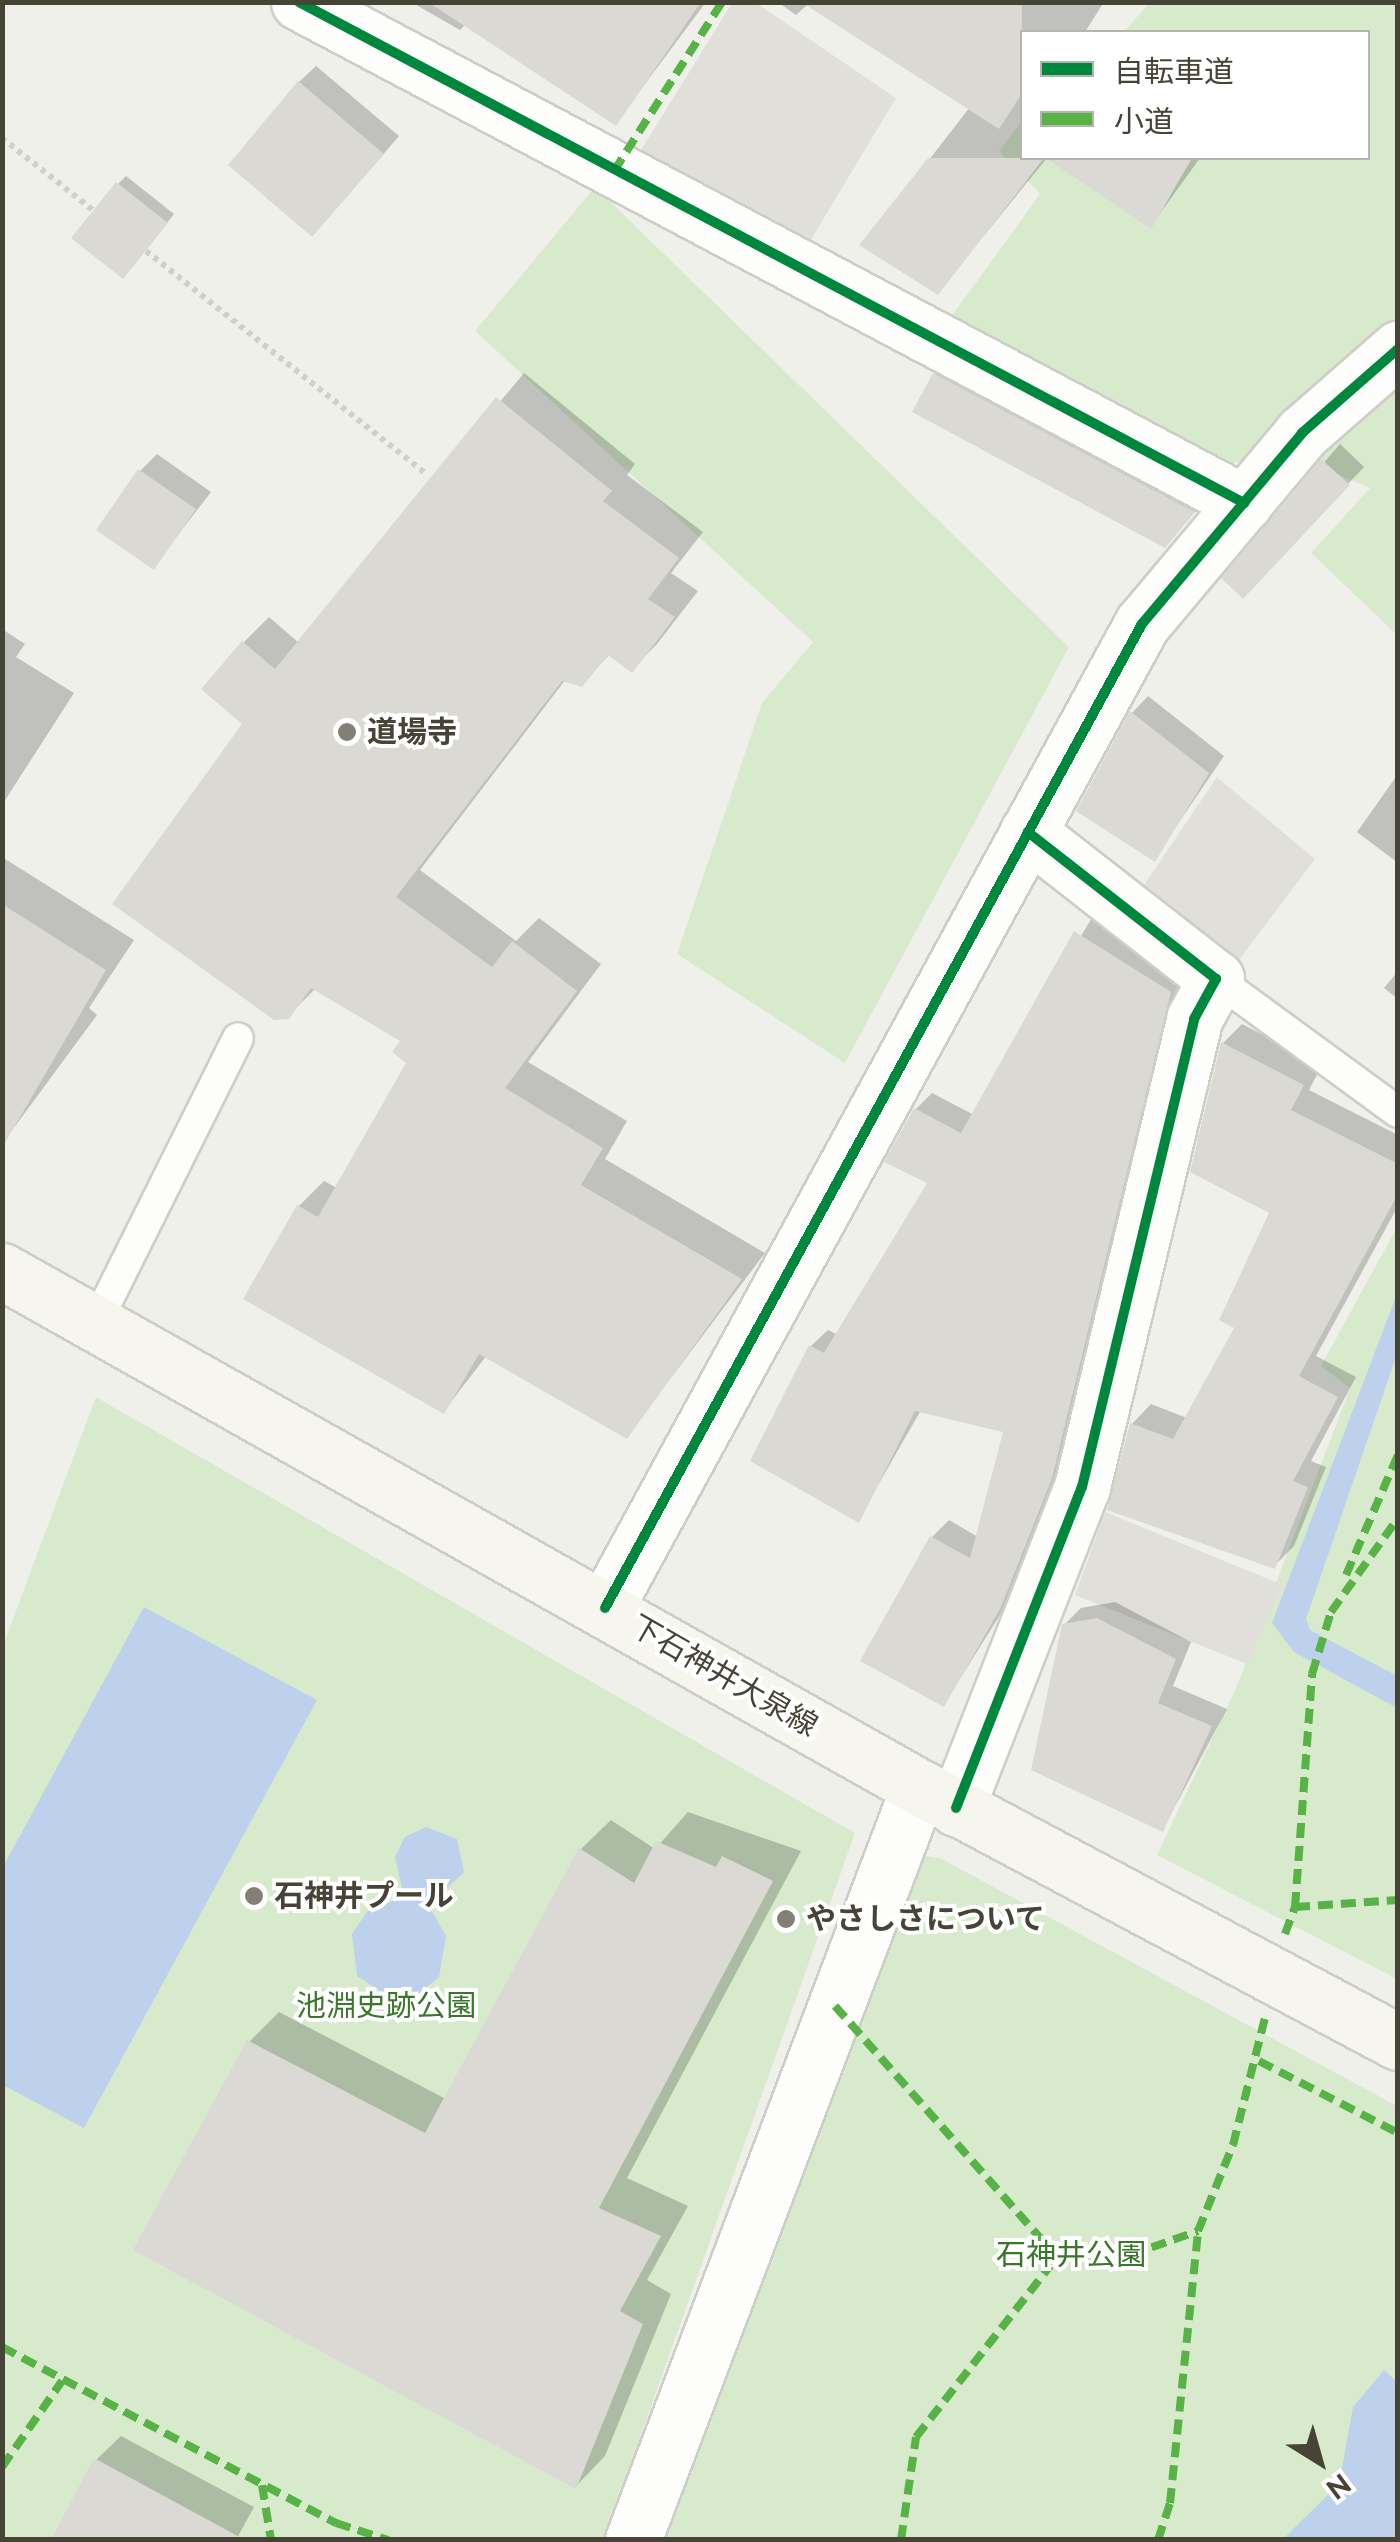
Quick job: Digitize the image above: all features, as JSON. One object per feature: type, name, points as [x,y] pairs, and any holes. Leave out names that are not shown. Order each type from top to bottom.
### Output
[{"type":"main road","name":"下石神井大泉線","points":[[2,1271],[938,1797],[1398,2042]]},
{"type":"street","points":[[299,2],[1244,503]]},
{"type":"street","points":[[605,1608],[1142,624],[1302,433],[1398,349]]},
{"type":"street","points":[[632,2540],[938,1797],[1082,1487],[1194,1019],[1216,979],[1028,832]]},
{"type":"lane","points":[[1216,979],[1398,1112]]},
{"type":"lane","points":[[96,1323],[238,1038]]},
{"type":"path","points":[[2,138],[93,210]]},
{"type":"path","points":[[146,252],[424,472]]},
{"type":"path","points":[[1392,2540],[1398,2525]]},
{"type":"green space","points":[[1149,3],[1397,3],[1397,635],[1311,553],[1370,488],[1319,466],[1319,446],[1233,463],[951,317],[1040,194],[999,151],[1020,124],[1020,160],[1370,160],[1370,30],[1126,30]]},
{"type":"green space","points":[[595,187],[1069,647],[845,1063],[677,954],[762,703],[813,642],[475,331]]},
{"type":"green space","points":[[1397,1227],[1397,1979],[1157,1855],[1237,1686],[1350,1388],[1321,1366]]},
{"type":"green space","name":"池淵史跡公園","points":[[96,1397],[855,1833],[604,2539],[3,2539],[2,1648]]},
{"type":"green space","name":"石神井公園","points":[[912,1854],[940,1858],[1397,2106],[1397,2539],[644,2540]]},
{"type":"shaded area","points":[[732,3],[756,3],[896,98],[807,246],[636,158]]},
{"type":"shaded area","points":[[1217,777],[1315,859],[1235,965],[1138,894]]},
{"type":"shaded area","points":[[1105,1512],[1283,1585],[1247,1664],[1075,1595]]},
{"type":"water","points":[[1397,1294],[1397,1354],[1306,1619],[1310,1630],[1397,1676],[1397,1708],[1294,1652],[1272,1623]]},
{"type":"water","points":[[144,1607],[317,1700],[84,2128],[3,2085],[3,1867]]},
{"type":"water","points":[[426,1827],[457,1839],[464,1872],[429,1906],[446,1936],[439,1977],[418,1994],[390,1997],[357,1976],[352,1934],[367,1912],[404,1896],[395,1857],[405,1837]]},
{"type":"water","points":[[1384,2370],[1397,2382],[1397,2539],[1283,2539],[1339,2484],[1353,2407]]},
{"type":"building","points":[[428,2],[701,2],[616,126]]},
{"type":"building","points":[[801,2],[1022,2],[1020,96],[999,129]]},
{"type":"building","points":[[298,81],[384,154],[312,237],[228,165]]},
{"type":"building","points":[[928,158],[1042,160],[938,295],[859,245]]},
{"type":"building","points":[[1049,160],[1191,160],[1151,229]]},
{"type":"building","points":[[116,182],[168,223],[123,279],[71,238]]},
{"type":"building","points":[[933,373],[1195,512],[1165,548],[912,412]]},
{"type":"building","points":[[496,397],[612,491],[603,501],[679,558],[648,599],[675,617],[632,673],[608,655],[582,687],[562,681],[396,897],[492,967],[512,941],[577,991],[505,1088],[603,1148],[581,1185],[742,1279],[627,1439],[479,1354],[444,1414],[243,1299],[297,1205],[318,1217],[406,1063],[392,1052],[400,1041],[311,988],[289,1019],[274,1020],[112,904],[242,724],[201,689],[242,641],[275,669]]},
{"type":"building","points":[[1321,459],[1350,485],[1243,599],[1221,578]]},
{"type":"building","points":[[138,469],[196,509],[154,570],[96,530]]},
{"type":"building","points":[[1130,711],[1209,773],[1155,862],[1076,811]]},
{"type":"building","points":[[2,904],[106,970],[2,1148]]},
{"type":"building","points":[[1074,931],[1171,992],[1052,1478],[1001,1607],[944,1707],[860,1661],[930,1536],[970,1558],[1003,1432],[915,1411],[859,1523],[750,1461],[809,1345],[824,1353],[927,1183],[884,1162],[914,1108],[961,1133]]},
{"type":"building","points":[[1221,1042],[1304,1085],[1291,1110],[1398,1164],[1398,1194],[1299,1376],[1338,1397],[1293,1481],[1308,1487],[1275,1569],[1107,1510],[1130,1423],[1173,1439],[1234,1328],[1219,1320],[1269,1213],[1190,1172]]},
{"type":"building","points":[[1097,1618],[1176,1659],[1158,1703],[1212,1726],[1163,1832],[1031,1770],[1062,1624]]},
{"type":"building","points":[[656,1841],[716,1867],[722,1856],[773,1881],[599,2208],[661,2236],[620,2311],[643,2324],[576,2489],[133,2250],[247,2040],[425,2133],[579,1848],[634,1883]]},
{"type":"building","points":[[94,2458],[245,2540],[51,2540]]},
{"type":"marked path","points":[[614,171],[722,2]]},
{"type":"marked path","points":[[1346,1575],[1398,1455]]},
{"type":"marked path","points":[[1295,1907],[1312,1674],[1331,1612],[1398,1518]]},
{"type":"marked path","points":[[1285,1934],[1295,1907],[1398,1900]]},
{"type":"marked path","points":[[835,2006],[1057,2257]]},
{"type":"marked path","points":[[1158,2540],[1170,2503],[1198,2231],[1233,2145],[1265,2018]]},
{"type":"marked path","points":[[1259,2061],[1398,2133]]},
{"type":"marked path","points":[[901,2540],[916,2437],[1057,2257],[1130,2255],[1198,2231]]},
{"type":"marked path","points":[[2,2347],[336,2523],[388,2540]]},
{"type":"marked path","points":[[2,2467],[62,2381]]},
{"type":"marked path","points":[[262,2485],[271,2540]]},
{"type":"cycle path","points":[[299,2],[1244,503]]},
{"type":"cycle path","points":[[605,1608],[1142,624],[1302,433],[1398,349]]},
{"type":"cycle path","points":[[956,1808],[1082,1487],[1194,1019],[1216,979],[1028,832]]},
{"type":"place","name":"道場寺","points":[[347,732]]},
{"type":"place","name":"石神井プール","points":[[254,1896]]},
{"type":"place","name":"やさしさについて","points":[[786,1919]]}]
